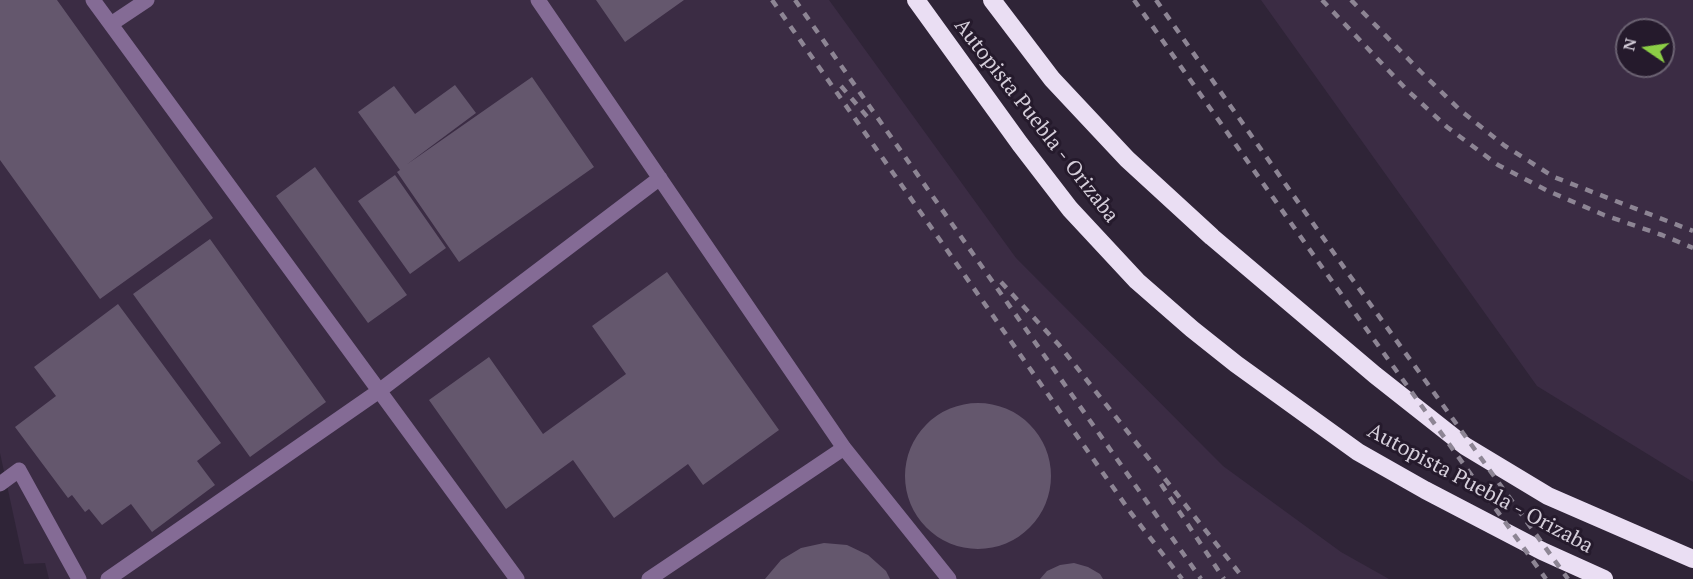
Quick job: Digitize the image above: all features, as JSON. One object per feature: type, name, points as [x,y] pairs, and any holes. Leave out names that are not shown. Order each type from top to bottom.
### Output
[{"type":"highway","name":"Autopista Puebla - Orizaba","points":[[916,0],[1070,209],[1137,281],[1192,329],[1236,364],[1358,452],[1542,551],[1604,579]]},
{"type":"highway","name":"Autopista Puebla - Orizaba","points":[[992,0],[1052,79],[1127,159],[1212,237],[1375,375],[1465,446],[1548,496],[1693,559]]},
{"type":"lane","points":[[93,0],[517,579]]},
{"type":"lane","points":[[111,24],[147,0]]},
{"type":"lane","points":[[538,0],[844,448],[949,579]]},
{"type":"lane","points":[[108,579],[379,391],[660,178]]},
{"type":"lane","points":[[649,579],[844,448]]},
{"type":"lane","points":[[0,484],[19,470],[80,579]]},
{"type":"shaded area","points":[[0,0],[829,0],[1016,258],[1223,466],[1341,552],[1389,579],[49,579],[45,563],[24,564],[0,453]]},
{"type":"shaded area","points":[[1261,0],[1693,0],[1693,482],[1537,386]]},
{"type":"building","points":[[0,0],[57,0],[213,218],[100,299],[0,160]]},
{"type":"building","points":[[596,0],[684,0],[625,42]]},
{"type":"building","points":[[532,77],[594,167],[459,262],[397,172],[400,170],[358,112],[394,86],[415,114],[455,85],[476,113],[406,165]]},
{"type":"building","points":[[315,167],[407,295],[368,323],[276,196]]},
{"type":"building","points":[[395,175],[446,248],[410,274],[358,201]]},
{"type":"building","points":[[210,239],[326,402],[250,457],[133,294]]},
{"type":"building","points":[[667,272],[779,430],[703,485],[688,464],[614,518],[573,460],[506,509],[429,400],[489,357],[543,434],[626,374],[592,326]]},
{"type":"building","points":[[118,304],[221,443],[197,461],[215,485],[152,532],[131,504],[102,525],[89,509],[85,512],[72,495],[68,498],[15,427],[56,396],[34,367]]},
{"type":"building","points":[[978,403],[1006,409],[1029,425],[1045,448],[1051,476],[1045,504],[1029,527],[1006,543],[978,549],[950,543],[927,527],[911,504],[905,476],[911,448],[927,425],[950,409]]},
{"type":"building","points":[[824,543],[847,545],[868,555],[886,571],[890,579],[765,579],[781,560],[801,548]]},
{"type":"building","points":[[1074,563],[1088,567],[1100,574],[1103,579],[1040,579],[1047,571],[1060,565]]},
{"type":"railway","points":[[772,0],[1131,513],[1182,579]]},
{"type":"railway","points":[[795,0],[1201,579]]},
{"type":"railway","points":[[1134,0],[1546,579]]},
{"type":"railway","points":[[1156,0],[1350,276],[1568,579]]},
{"type":"railway","points":[[1322,0],[1406,89],[1447,127],[1498,165],[1548,191],[1604,215],[1693,248]]},
{"type":"railway","points":[[1351,0],[1460,110],[1505,146],[1554,177],[1693,231]]},
{"type":"railway","points":[[841,86],[870,120]]},
{"type":"railway","points":[[1001,282],[1059,345],[1244,579]]},
{"type":"railway","points":[[1161,484],[1224,579]]}]
